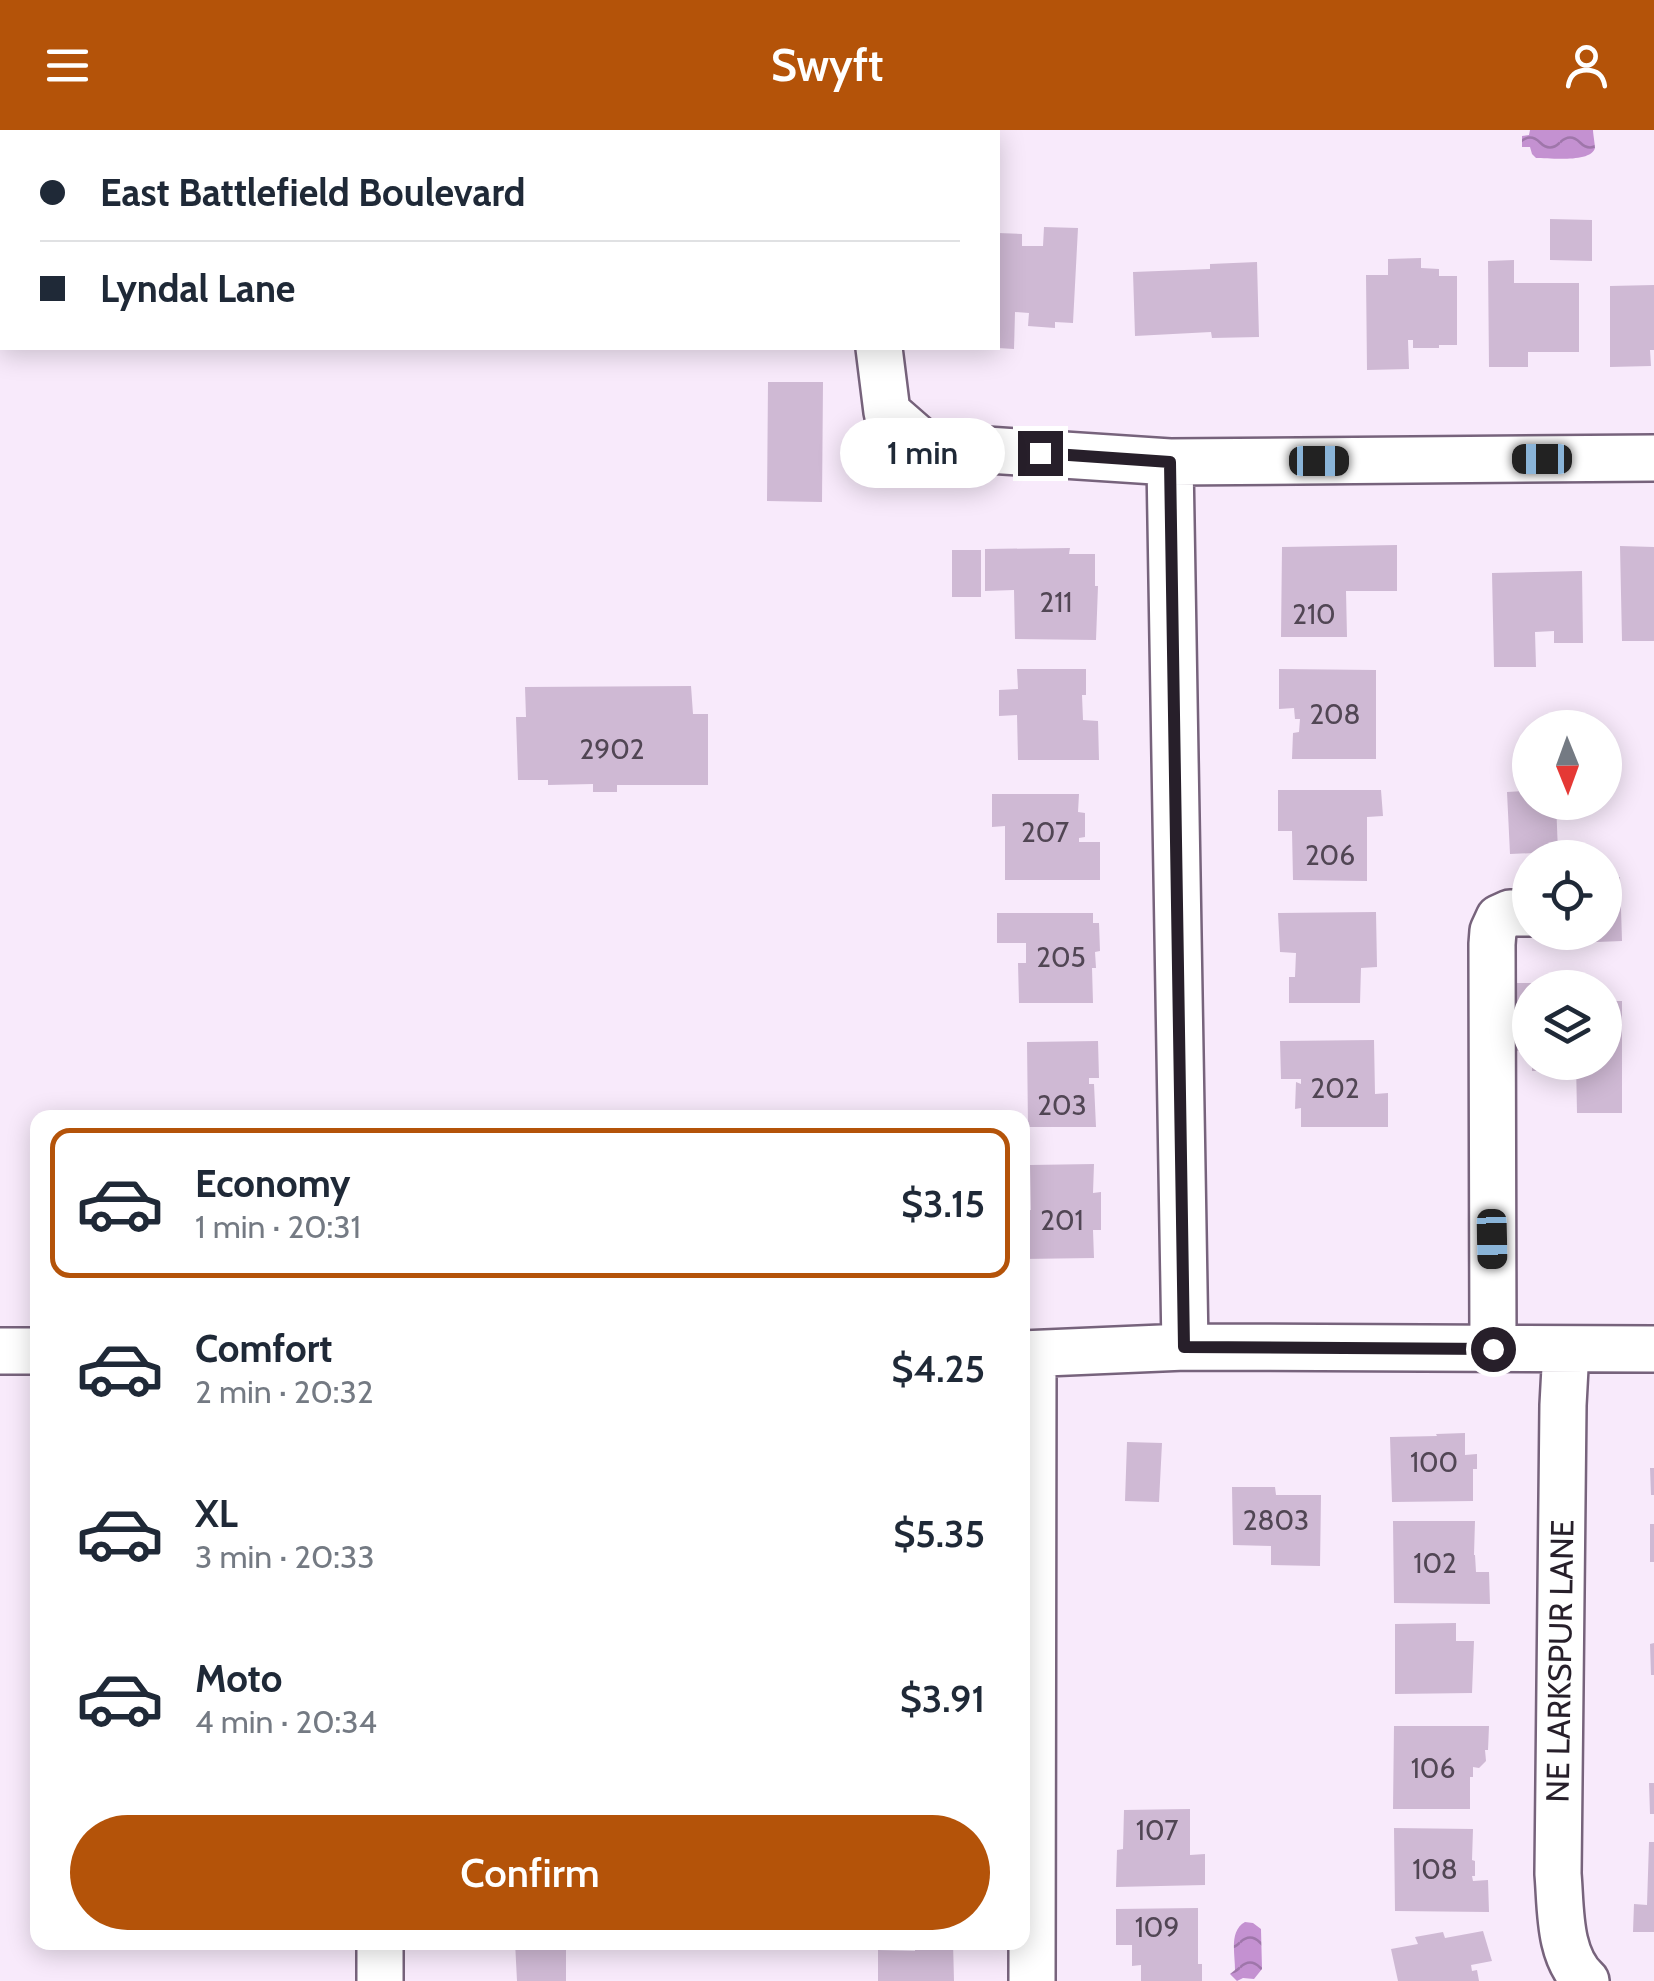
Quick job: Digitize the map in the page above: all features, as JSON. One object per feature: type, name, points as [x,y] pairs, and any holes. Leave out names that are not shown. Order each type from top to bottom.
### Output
[{"type":"street","points":[[879,350],[887,412],[926,446],[1170,462],[1654,458]]},
{"type":"street","points":[[1170,462],[1184,1347]]},
{"type":"street","points":[[1493,1349],[1492,944],[1499,918],[1512,913]]},
{"type":"street","points":[[1030,1354],[1184,1347],[1654,1350]]},
{"type":"street","name":"NE LARKSPUR LANE","points":[[1566,1349],[1558,1874],[1562,1932],[1581,1976]]},
{"type":"street","points":[[0,1352],[30,1352]]},
{"type":"street","points":[[1030,1668],[1032,1981]]},
{"type":"street","points":[[380,1950],[380,1981]]},
{"type":"water","points":[[1530,130],[1593,130],[1595,148],[1578,158],[1536,158],[1530,147],[1522,147],[1522,136],[1529,135]]},
{"type":"water","points":[[1245,1922],[1261,1929],[1262,1969],[1254,1979],[1237,1981],[1230,1974],[1235,1970],[1235,1937]]},
{"type":"building","points":[[1550,219],[1592,220],[1592,261],[1550,260]]},
{"type":"building","points":[[1044,227],[1078,228],[1073,323],[1055,322],[1055,328],[1028,326],[1029,313],[1015,312],[1014,349],[1000,348],[1000,233],[1022,234],[1022,246],[1043,246]]},
{"type":"building","points":[[1421,258],[1421,268],[1439,269],[1439,276],[1457,276],[1457,345],[1413,348],[1413,340],[1408,340],[1409,369],[1367,370],[1366,275],[1388,275],[1388,259]]},
{"type":"building","points":[[1514,260],[1514,283],[1579,283],[1579,352],[1528,352],[1528,367],[1489,367],[1488,261]]},
{"type":"building","points":[[1257,262],[1259,337],[1212,338],[1211,332],[1135,336],[1133,272],[1210,269],[1210,264]]},
{"type":"building","points":[[1654,285],[1651,366],[1610,367],[1610,286]]},
{"type":"building","points":[[768,382],[823,382],[822,502],[767,501]]},
{"type":"building","points":[[1397,545],[1397,591],[1346,591],[1347,637],[1281,637],[1282,547]]},
{"type":"building","points":[[1620,546],[1654,547],[1654,641],[1622,641]]},
{"type":"building","points":[[1070,548],[1069,554],[1095,554],[1096,640],[1015,639],[1014,590],[985,591],[985,549]]},
{"type":"building","points":[[952,550],[981,550],[981,597],[952,597]]},
{"type":"building","points":[[1582,571],[1583,643],[1554,643],[1554,631],[1535,632],[1536,667],[1494,667],[1492,573]]},
{"type":"building","points":[[1017,669],[1086,669],[1083,720],[1098,721],[1099,760],[1018,760],[1017,715],[999,716],[999,690],[1018,689]]},
{"type":"building","points":[[1279,669],[1376,670],[1376,759],[1292,759],[1293,733],[1299,732],[1300,719],[1295,719],[1294,708],[1279,709]]},
{"type":"building","points":[[691,686],[693,714],[708,714],[708,785],[617,785],[617,792],[593,792],[593,784],[548,785],[548,780],[518,780],[516,717],[526,717],[525,687]]},
{"type":"building","points":[[1278,790],[1381,790],[1383,816],[1367,817],[1367,881],[1293,880],[1292,831],[1278,831]]},
{"type":"building","points":[[1507,792],[1512,792],[1512,820],[1557,820],[1558,840],[1512,840],[1510,854]]},
{"type":"building","points":[[992,794],[1079,794],[1078,812],[1085,813],[1085,837],[1079,838],[1079,842],[1100,842],[1100,880],[1005,880],[1005,826],[992,827]]},
{"type":"building","points":[[1376,912],[1377,967],[1361,968],[1360,1003],[1289,1003],[1289,977],[1295,977],[1296,953],[1280,952],[1278,913]]},
{"type":"building","points":[[997,913],[1093,913],[1093,923],[1099,923],[1100,951],[1095,952],[1096,968],[1092,968],[1093,1003],[1019,1003],[1018,963],[1026,963],[1026,943],[997,943]]},
{"type":"building","points":[[1374,1040],[1375,1094],[1388,1093],[1388,1127],[1301,1127],[1301,1108],[1295,1109],[1296,1082],[1301,1084],[1301,1079],[1281,1079],[1280,1041]]},
{"type":"building","points":[[1098,1041],[1099,1078],[1089,1078],[1089,1084],[1094,1084],[1096,1127],[1030,1127],[1027,1042]]},
{"type":"building","points":[[1576,1080],[1622,1080],[1622,1113],[1577,1113]]},
{"type":"building","points":[[1094,1164],[1093,1193],[1101,1192],[1101,1230],[1093,1230],[1094,1258],[1030,1259],[1030,1165]]},
{"type":"building","points":[[1465,1433],[1465,1455],[1477,1454],[1473,1501],[1392,1502],[1390,1437]]},
{"type":"building","points":[[1127,1442],[1162,1443],[1159,1502],[1125,1501]]},
{"type":"building","points":[[1650,1468],[1654,1468],[1654,1495],[1651,1495]]},
{"type":"building","points":[[1232,1487],[1275,1487],[1276,1495],[1321,1495],[1320,1566],[1271,1565],[1271,1546],[1233,1545]]},
{"type":"building","points":[[1393,1521],[1475,1521],[1476,1572],[1489,1572],[1490,1604],[1394,1603]]},
{"type":"building","points":[[1650,1524],[1654,1524],[1654,1562],[1650,1562]]},
{"type":"building","points":[[1456,1623],[1456,1641],[1474,1641],[1472,1693],[1395,1694],[1395,1624]]},
{"type":"building","points":[[1654,1643],[1654,1675],[1651,1675],[1650,1644]]},
{"type":"building","points":[[1394,1726],[1489,1726],[1486,1761],[1479,1768],[1473,1767],[1470,1777],[1470,1809],[1393,1809]]},
{"type":"building","points":[[1649,1783],[1654,1783],[1654,1814],[1650,1814]]},
{"type":"building","points":[[1190,1809],[1190,1855],[1205,1854],[1205,1885],[1116,1887],[1117,1850],[1123,1849],[1124,1810]]},
{"type":"building","points":[[1394,1828],[1473,1829],[1472,1876],[1473,1881],[1488,1880],[1489,1912],[1395,1911]]},
{"type":"building","points":[[1649,1842],[1654,1842],[1654,1932],[1633,1932],[1634,1904],[1647,1905]]},
{"type":"building","points":[[1198,1908],[1198,1964],[1202,1964],[1202,1981],[1141,1981],[1141,1965],[1132,1966],[1132,1945],[1116,1945],[1116,1909]]},
{"type":"building","points":[[1483,1931],[1492,1961],[1471,1965],[1472,1971],[1477,1970],[1479,1981],[1398,1981],[1391,1949],[1418,1944],[1415,1937],[1443,1932],[1445,1938]]},
{"type":"building","points":[[515,1950],[566,1950],[566,1981],[517,1981]]},
{"type":"building","points":[[878,1950],[953,1950],[954,1981],[878,1981]]},
{"type":"route","points":[[1040,453],[1170,462],[1184,1347],[1493,1349]]}]
